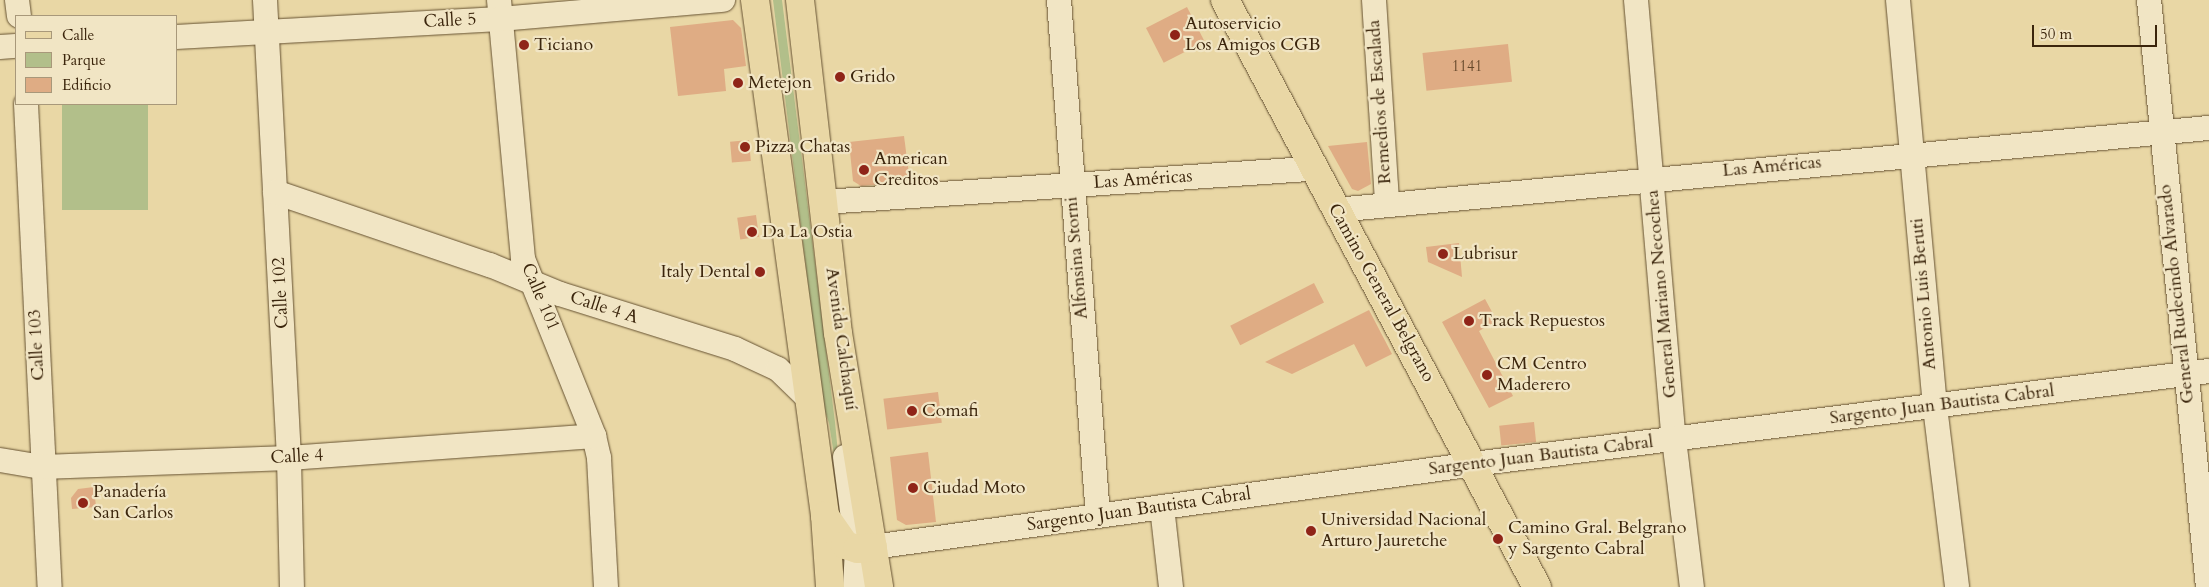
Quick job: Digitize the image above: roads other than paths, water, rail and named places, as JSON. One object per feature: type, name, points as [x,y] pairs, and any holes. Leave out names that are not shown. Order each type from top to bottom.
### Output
[{"type":"main road","points":[[755,0],[825,515],[830,587]]},
{"type":"main road","name":"Avenida Calchaquí","points":[[800,0],[865,548],[879,587]]},
{"type":"main road","name":"Camino General Belgrano","points":[[1225,0],[1313,169],[1474,464],[1536,587]]},
{"type":"main road","points":[[825,515],[839,540],[865,548]]},
{"type":"street","points":[[17,0],[19,15]]},
{"type":"street","name":"Calle 102","points":[[265,0],[289,458],[292,587]]},
{"type":"street","name":"Calle 5","points":[[178,37],[267,32],[500,9],[723,0]]},
{"type":"street","name":"Alfonsina Storni","points":[[1059,0],[1071,185],[1098,516]]},
{"type":"street","name":"Remedios de Escalada","points":[[1374,0],[1387,204]]},
{"type":"street","name":"General Mariano Necochea","points":[[1636,0],[1674,439],[1692,587]]},
{"type":"street","name":"Antonio Luis Beruti","points":[[1898,0],[1935,407],[1957,587]]},
{"type":"street","name":"General Rudecindo Alvarado","points":[[2149,0],[2160,133],[2208,587]]},
{"type":"street","name":"Calle 101","points":[[500,9],[519,236],[530,282],[550,318],[594,436],[599,458],[606,587]]},
{"type":"street","points":[[0,47],[15,46]]},
{"type":"street","name":"Calle 103","points":[[26,105],[42,467],[50,587]]},
{"type":"street","name":"Las Américas","points":[[1336,210],[1911,153],[2209,128]]},
{"type":"street","name":"Las Américas","points":[[824,202],[1313,169]]},
{"type":"street","name":"Calle 4 A","points":[[275,192],[490,265],[530,282],[763,361],[791,380],[810,400]]},
{"type":"street","name":"Sargento Juan Bautista Cabral","points":[[865,548],[1474,464],[2209,371]]},
{"type":"street","name":"Calle 4","points":[[0,460],[42,467],[289,458],[594,436]]},
{"type":"street","points":[[1162,507],[1170,587]]},
{"type":"street","points":[[855,587],[865,548]]},
{"type":"place","name":"Autoservicio Los Amigos CGB","points":[[1175,35]]},
{"type":"place","name":"Ticiano","points":[[524,45]]},
{"type":"place","name":"Grido","points":[[840,77]]},
{"type":"place","name":"Metejon","points":[[738,83]]},
{"type":"place","name":"Pizza Chatas","points":[[745,147]]},
{"type":"place","name":"American Creditos","points":[[864,170]]},
{"type":"place","name":"Da La Ostia","points":[[752,232]]},
{"type":"place","name":"Lubrisur","points":[[1443,254]]},
{"type":"place","name":"Italy Dental","points":[[760,272]]},
{"type":"place","name":"Track Repuestos","points":[[1469,321]]},
{"type":"place","name":"CM Centro Maderero","points":[[1487,375]]},
{"type":"place","name":"Comafi","points":[[912,411]]},
{"type":"place","name":"Ciudad Moto","points":[[913,488]]},
{"type":"place","name":"Panadería San Carlos","points":[[83,503]]},
{"type":"place","name":"Universidad Nacional Arturo Jauretche","points":[[1311,531]]},
{"type":"place","name":"Camino Gral. Belgrano y Sargento Cabral","points":[[1498,539]]}]
